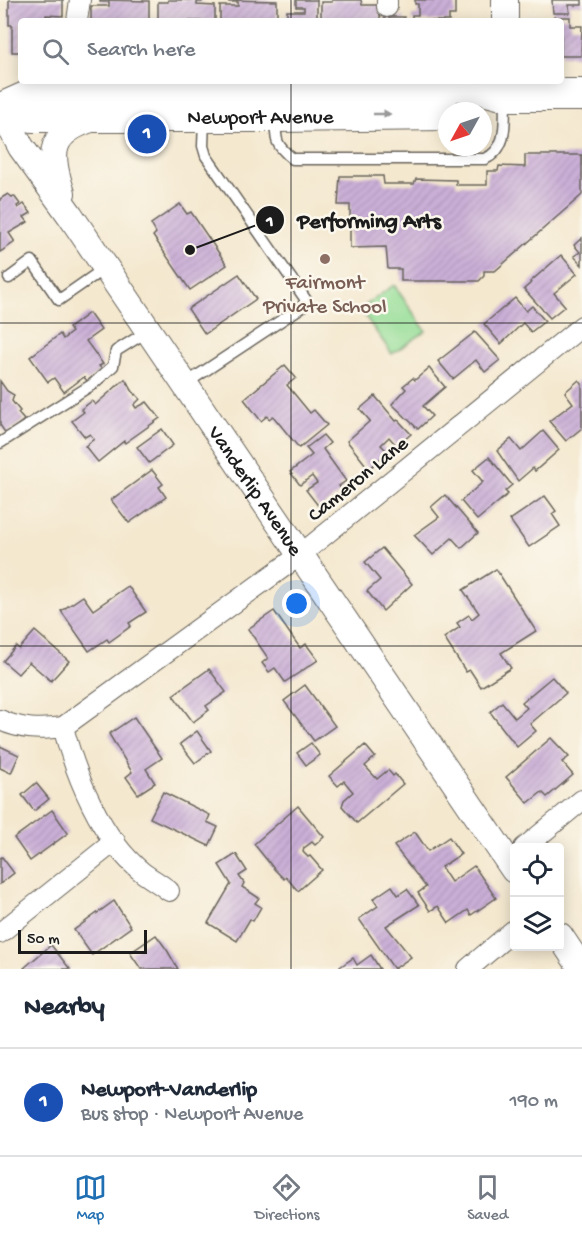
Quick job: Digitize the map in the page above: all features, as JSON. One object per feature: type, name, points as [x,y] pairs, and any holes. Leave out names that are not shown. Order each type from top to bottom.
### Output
[{"type":"main road","name":"Newport Avenue","points":[[1,109],[41,91],[215,86],[469,85],[582,96]]},
{"type":"main road","name":"Newport Avenue","points":[[487,102],[506,88]]},
{"type":"main road","name":"Newport Avenue","points":[[1,109],[33,116],[438,114]]},
{"type":"street","points":[[77,18],[80,0]]},
{"type":"street","points":[[505,0],[505,18]]},
{"type":"street","name":"Vanderlip Avenue","points":[[1,109],[21,147],[70,215],[300,555],[510,852]]},
{"type":"street","points":[[70,215],[54,169],[52,159],[54,147],[64,132],[100,116]]},
{"type":"street","name":"Cameron Lane","points":[[63,727],[300,555],[582,326]]},
{"type":"street","points":[[0,720],[15,727],[39,730],[63,727],[72,761],[87,796],[115,842],[141,871],[169,891]]},
{"type":"street","points":[[533,843],[582,800]]},
{"type":"street","points":[[0,933],[115,842]]},
{"type":"street","points":[[468,969],[510,933]]},
{"type":"street","points":[[564,942],[582,969]]},
{"type":"lane","points":[[276,116],[275,136],[279,148],[293,159],[485,159],[495,154],[502,145],[506,88]]},
{"type":"lane","points":[[184,384],[303,306],[306,300],[206,156],[203,146],[204,116]]},
{"type":"lane","points":[[9,278],[32,261],[59,300],[105,268]]},
{"type":"lane","points":[[0,443],[93,384],[113,366],[116,351],[148,331]]},
{"type":"green space","points":[[394,285],[426,331],[392,354],[360,309]]},
{"type":"building","points":[[9,0],[63,0],[63,16],[18,18],[18,52],[12,52],[12,25],[9,25]]},
{"type":"building","points":[[100,0],[149,1],[149,18],[91,18],[91,6],[109,6],[109,2],[100,2]]},
{"type":"building","points":[[168,0],[202,0],[202,2],[197,2],[197,5],[215,6],[215,18],[158,18],[158,2],[168,2]]},
{"type":"building","points":[[229,0],[277,1],[277,18],[220,18],[220,6],[238,6],[238,2],[229,2]]},
{"type":"building","points":[[296,0],[317,0],[317,18],[287,18],[287,11],[304,11],[304,7],[296,7]]},
{"type":"building","points":[[332,0],[361,0],[362,5],[380,5],[380,18],[321,18],[321,2],[332,2]]},
{"type":"building","points":[[415,0],[455,0],[455,15],[449,15],[449,18],[412,18],[412,15],[418,15],[418,4],[415,4]]},
{"type":"building","points":[[552,0],[582,0],[582,5],[569,5],[570,13],[553,13]]},
{"type":"building","points":[[570,17],[570,26],[582,26],[581,56],[564,56],[564,18],[554,18]]},
{"type":"building","points":[[525,155],[582,155],[582,195],[495,271],[484,271],[484,276],[479,281],[401,281],[401,269],[388,269],[386,247],[350,248],[350,205],[338,205],[340,176],[383,176],[384,184],[414,184],[416,179],[456,180],[456,185],[487,185],[487,171],[498,171],[499,166],[525,167]]},
{"type":"building","points":[[8,194],[14,196],[20,204],[18,208],[24,204],[31,213],[24,217],[28,222],[9,233],[15,242],[0,252],[0,199]]},
{"type":"building","points":[[180,204],[187,214],[191,212],[227,265],[190,290],[153,236],[156,233],[151,224]]},
{"type":"building","points":[[582,238],[582,265],[574,256],[580,252],[574,245]]},
{"type":"building","points":[[561,255],[577,274],[554,293],[565,306],[550,318],[524,289]]},
{"type":"building","points":[[239,274],[256,299],[205,334],[188,309]]},
{"type":"building","points":[[515,298],[526,311],[532,306],[545,321],[531,332],[523,323],[501,344],[484,324]]},
{"type":"building","points":[[89,313],[101,330],[86,341],[103,364],[99,366],[102,369],[87,381],[84,377],[64,392],[54,378],[48,382],[30,357],[60,334],[63,339],[72,332],[69,328]]},
{"type":"building","points":[[475,332],[500,360],[485,372],[476,360],[453,379],[438,361]]},
{"type":"building","points":[[285,365],[296,378],[287,385],[310,413],[314,410],[327,425],[299,448],[273,416],[269,419],[267,416],[261,421],[244,399]]},
{"type":"building","points":[[429,368],[445,387],[423,406],[432,416],[418,429],[392,404],[406,389],[403,386],[413,378],[415,380]]},
{"type":"building","points":[[125,379],[140,399],[134,405],[136,408],[147,402],[160,418],[125,443],[124,441],[98,462],[85,446],[94,439],[90,434],[85,437],[72,421],[84,412],[81,409],[92,401],[95,405]]},
{"type":"building","points":[[579,380],[582,384],[582,428],[566,441],[549,421],[573,403],[565,392]]},
{"type":"building","points":[[0,381],[7,391],[14,395],[12,401],[24,420],[6,434],[0,425]]},
{"type":"building","points":[[375,396],[396,421],[398,420],[411,434],[397,446],[389,437],[381,445],[388,452],[369,469],[347,441],[370,421],[360,409]]},
{"type":"building","points":[[162,429],[173,445],[149,463],[137,447]]},
{"type":"building","points":[[543,431],[559,450],[535,471],[533,468],[518,481],[497,451],[511,439],[521,451]]},
{"type":"building","points":[[323,435],[330,443],[323,449],[346,481],[339,486],[343,491],[320,508],[306,490],[317,483],[312,476],[300,485],[290,472],[312,455],[306,448]]},
{"type":"building","points":[[489,457],[512,485],[505,491],[508,494],[477,520],[461,501],[483,482],[473,470]]},
{"type":"building","points":[[152,470],[163,484],[159,487],[166,497],[129,523],[111,500]]},
{"type":"building","points":[[445,495],[478,533],[461,548],[452,538],[433,555],[414,535],[439,517],[431,507]]},
{"type":"building","points":[[545,496],[556,511],[552,514],[560,526],[529,547],[510,520]]},
{"type":"building","points":[[382,548],[412,584],[383,611],[367,591],[380,580],[365,562]]},
{"type":"building","points":[[496,569],[536,631],[501,653],[511,668],[481,687],[470,670],[466,672],[444,638],[460,627],[457,623],[469,615],[472,619],[479,613],[463,590]]},
{"type":"building","points":[[128,586],[146,612],[129,623],[131,626],[109,642],[107,639],[89,651],[61,611],[83,596],[93,610]]},
{"type":"building","points":[[274,611],[300,648],[306,644],[318,660],[285,682],[275,668],[269,672],[262,663],[268,658],[248,629]]},
{"type":"building","points":[[35,631],[69,661],[51,681],[29,662],[18,674],[3,661],[16,646],[19,649]]},
{"type":"building","points":[[209,669],[226,692],[206,706],[209,710],[193,722],[173,695]]},
{"type":"building","points":[[552,677],[566,693],[530,724],[536,731],[517,747],[490,712],[502,702],[515,718],[527,708],[522,702]]},
{"type":"building","points":[[305,685],[335,726],[314,741],[284,701]]},
{"type":"building","points":[[134,717],[162,758],[146,769],[155,783],[138,794],[126,777],[132,772],[109,734]]},
{"type":"building","points":[[197,731],[211,751],[195,763],[180,744]]},
{"type":"building","points":[[551,738],[569,757],[562,762],[573,775],[547,797],[542,792],[528,803],[506,777]]},
{"type":"building","points":[[311,743],[320,755],[306,765],[297,753]]},
{"type":"building","points":[[365,745],[375,757],[365,766],[377,779],[388,770],[393,776],[395,774],[403,784],[357,823],[342,806],[344,800],[353,792],[344,781],[338,786],[329,776]]},
{"type":"building","points":[[0,746],[19,755],[11,773],[0,768]]},
{"type":"building","points":[[36,783],[49,799],[34,811],[22,795]]},
{"type":"building","points":[[163,792],[210,815],[207,822],[218,827],[209,846],[150,818]]},
{"type":"building","points":[[298,806],[324,837],[315,845],[312,842],[304,848],[303,852],[308,857],[310,856],[322,870],[298,891],[286,877],[284,879],[275,870],[254,844]]},
{"type":"building","points":[[52,810],[68,833],[30,861],[14,838]]},
{"type":"building","points":[[415,832],[428,851],[449,837],[461,854],[441,867],[451,882],[474,866],[496,898],[471,915],[468,910],[449,923],[438,906],[430,911],[418,893],[426,887],[394,846]]},
{"type":"building","points":[[236,854],[247,871],[239,876],[244,883],[242,887],[259,898],[255,903],[261,907],[253,921],[250,919],[237,941],[208,923],[231,884],[219,865]]},
{"type":"building","points":[[2,857],[14,873],[0,884],[0,858]]},
{"type":"building","points":[[392,886],[398,895],[407,889],[419,905],[386,926],[411,957],[394,969],[359,919],[378,906],[373,899]]},
{"type":"building","points":[[114,901],[131,927],[92,955],[74,930]]},
{"type":"building","points":[[156,935],[178,969],[141,969],[130,953]]},
{"type":"building","points":[[51,945],[70,969],[24,968]]},
{"type":"building","points":[[371,955],[380,969],[337,969],[353,958],[357,965]]},
{"type":"place","name":"Newport-Vanderlip","points":[[147,134]]},
{"type":"place","name":"Performing Arts","points":[[190,250]]},
{"type":"place","name":"Fairmont Private School","points":[[325,259]]}]
